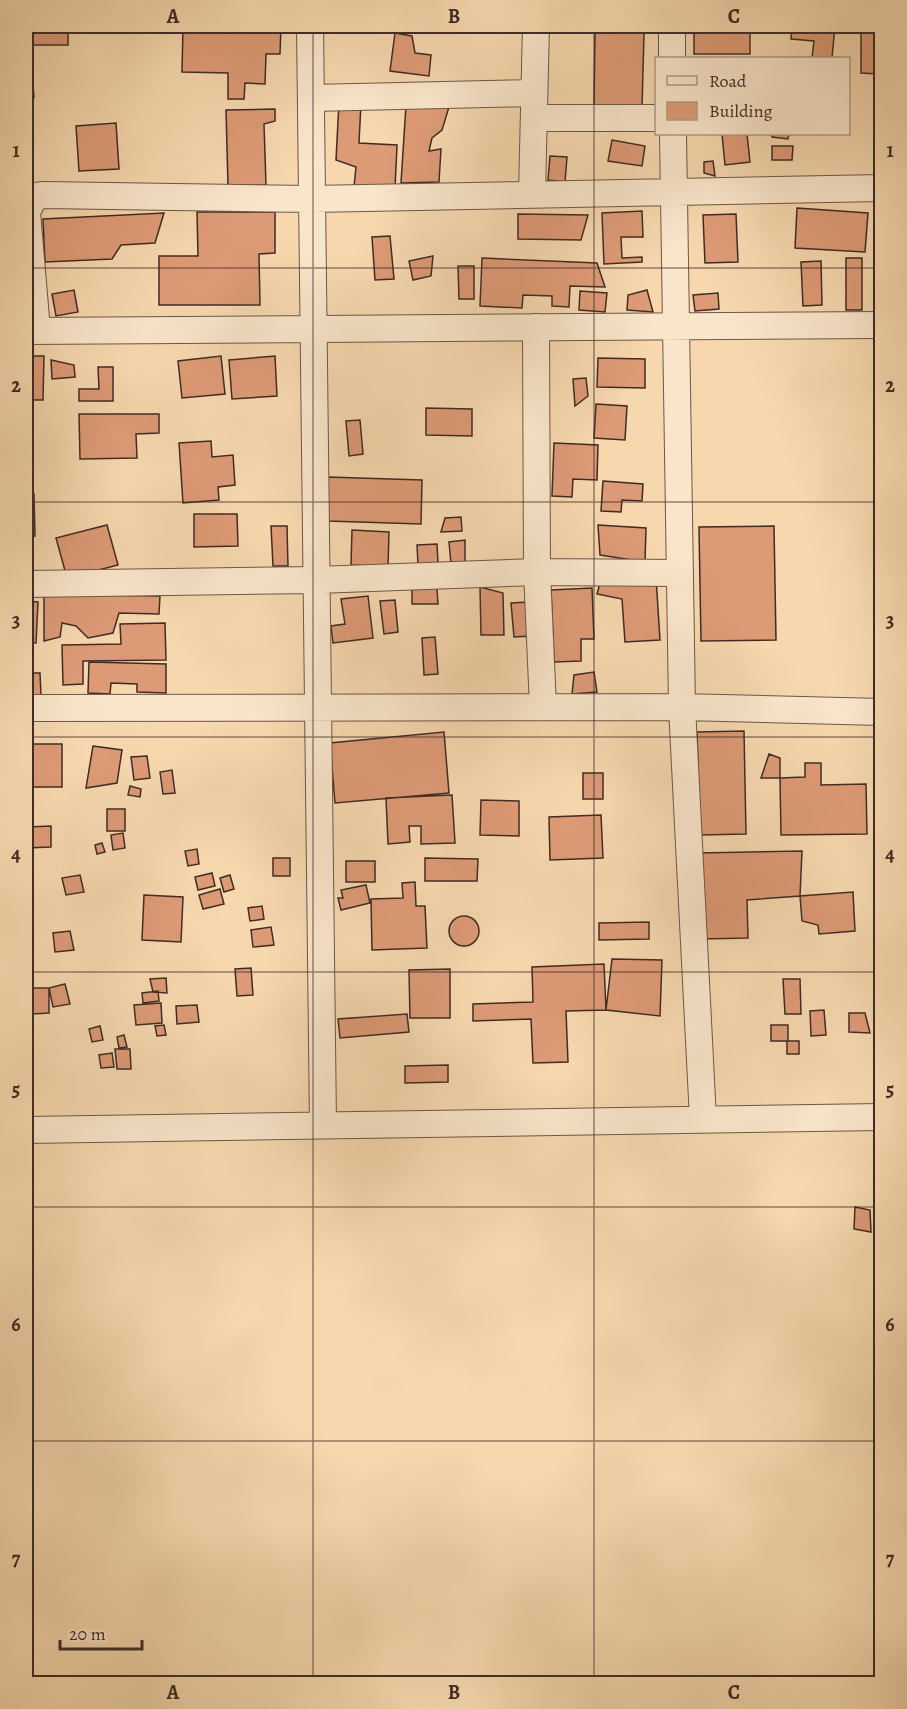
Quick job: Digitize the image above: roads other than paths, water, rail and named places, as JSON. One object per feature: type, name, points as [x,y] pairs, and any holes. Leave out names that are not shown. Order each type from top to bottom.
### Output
[{"type":"street","points":[[310,26],[323,1125]]},
{"type":"street","points":[[532,193],[536,26]]},
{"type":"street","points":[[672,26],[672,57]]},
{"type":"street","points":[[311,98],[534,106],[655,118]]},
{"type":"street","points":[[674,135],[682,707],[703,1119]]},
{"type":"street","points":[[882,188],[674,190],[312,199],[34,196],[27,212],[31,331],[882,325]]},
{"type":"street","points":[[536,327],[537,572],[543,707]]},
{"type":"street","points":[[26,584],[316,580],[537,572],[680,573]]},
{"type":"street","points":[[26,708],[682,707],[882,712]]},
{"type":"street","points":[[26,1130],[882,1117]]}]
